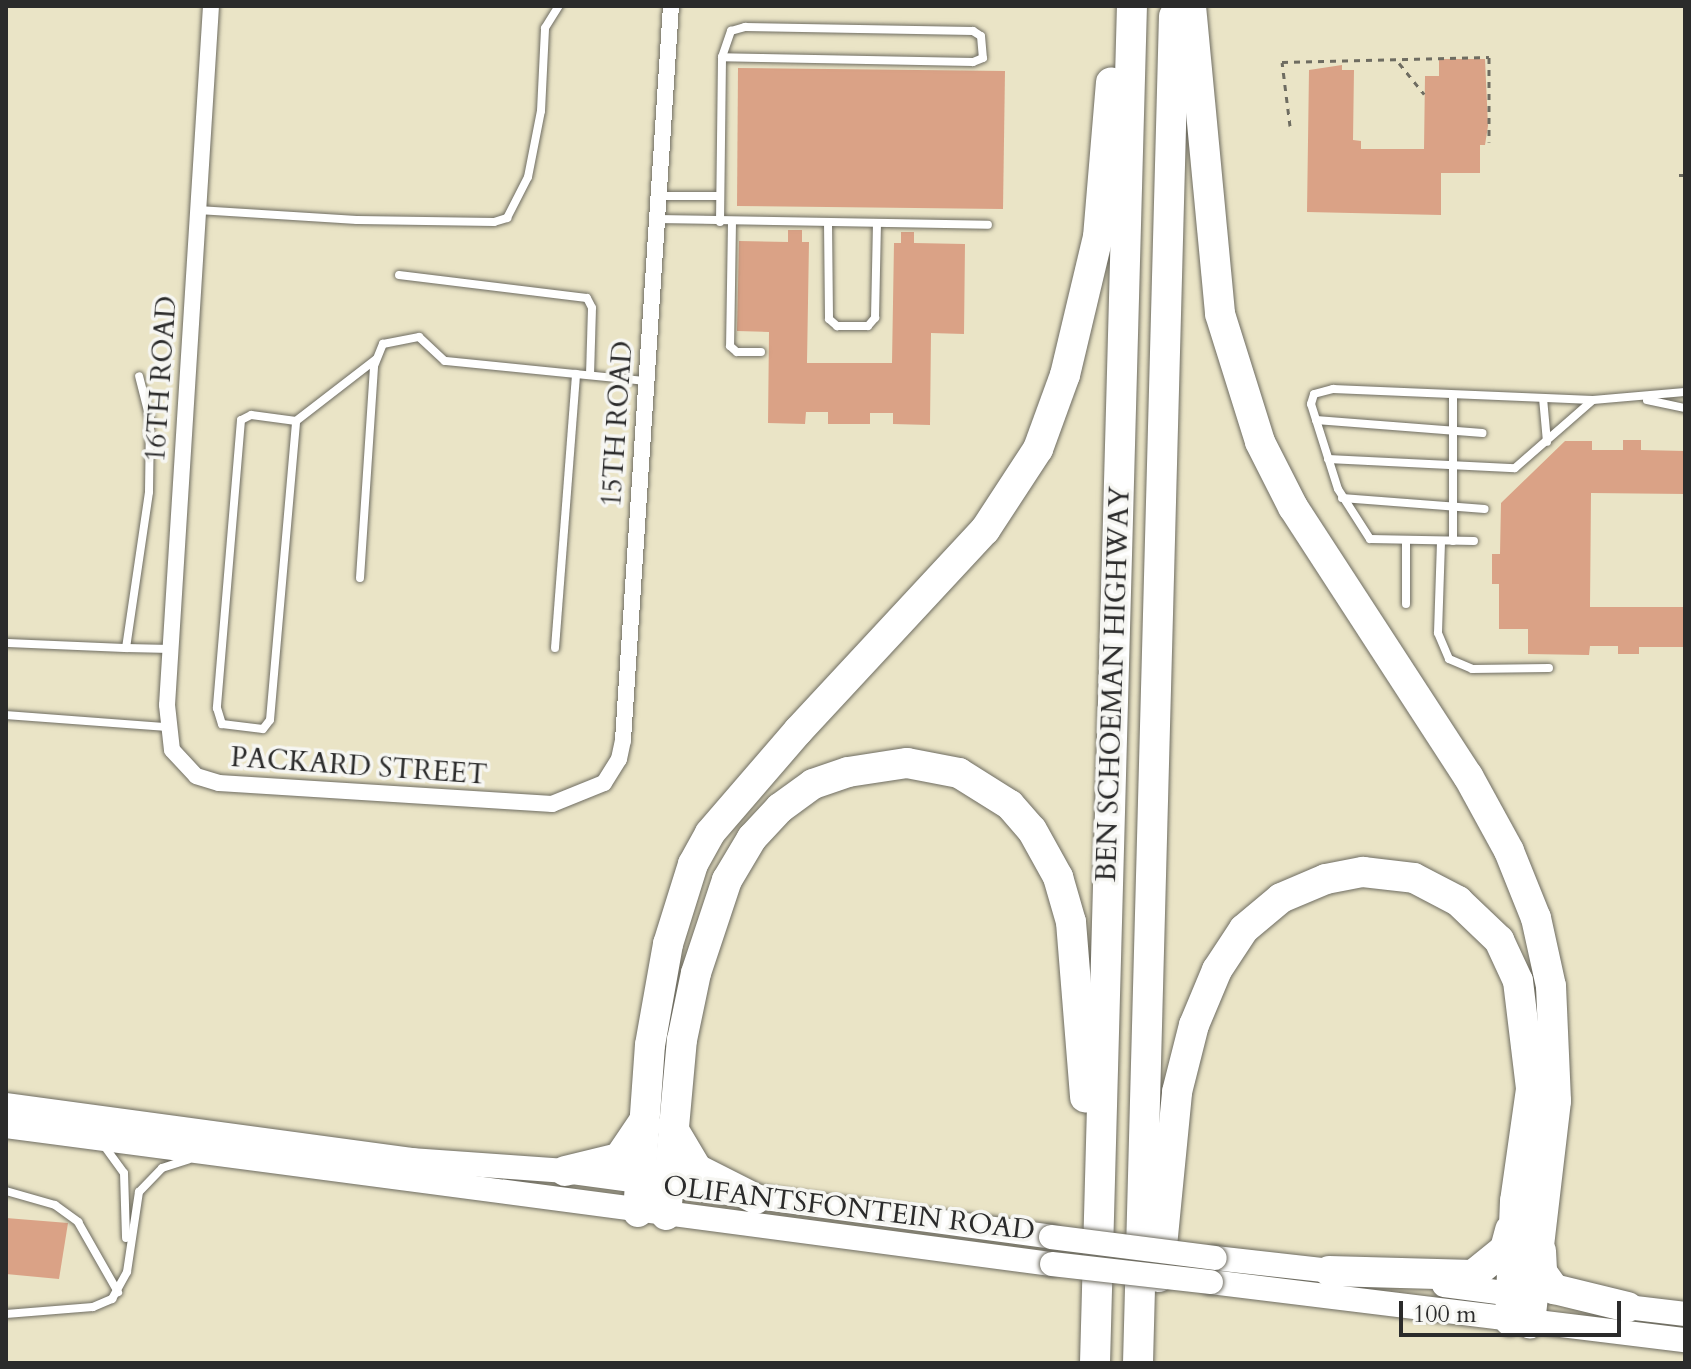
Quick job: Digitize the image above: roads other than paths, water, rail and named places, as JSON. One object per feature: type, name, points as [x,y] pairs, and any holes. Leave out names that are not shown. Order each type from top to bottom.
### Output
[{"type":"highway","points":[[654,1200],[658,1123],[650,1045],[668,944],[693,864],[710,833],[985,530],[1038,449],[1065,375],[1098,237],[1118,6]]},
{"type":"highway","name":"BEN SCHOEMAN HIGHWAY","points":[[1095,1363],[1132,6]]},
{"type":"highway","name":"BEN SCHOEMAN HIGHWAY","points":[[1138,1363],[1174,6]]},
{"type":"highway","points":[[1191,6],[1220,314],[1260,442],[1293,507],[1468,776],[1509,851],[1536,918],[1555,1034],[1556,1101],[1528,1203],[1505,1249],[1473,1275],[1329,1271]]},
{"type":"highway","points":[[565,1171],[619,1158],[658,1123],[682,1040],[700,959],[727,880],[752,838],[813,784],[876,765],[934,766],[986,786],[1010,805],[1046,852],[1071,922],[1085,1104],[1088,1363]]},
{"type":"highway","points":[[1151,1363],[1177,1092],[1194,1025],[1217,970],[1244,929],[1281,898],[1326,879],[1363,872],[1414,878],[1458,901],[1499,940],[1518,981],[1531,1089],[1521,1308]]},
{"type":"highway","points":[[658,1123],[697,1169],[756,1199]]},
{"type":"highway","points":[[1528,1203],[1540,1262],[1549,1284],[1573,1296],[1628,1307]]},
{"type":"main road","name":"OLIFANTSFONTEIN ROAD","points":[[6,1105],[412,1160],[565,1171],[654,1200],[756,1199],[1051,1237],[1213,1270],[1521,1308],[1628,1307],[1685,1314]]},
{"type":"main road","name":"OLIFANTSFONTEIN ROAD","points":[[6,1126],[221,1153],[654,1200],[1052,1264],[1329,1271],[1685,1340]]},
{"type":"street","name":"16TH ROAD","points":[[174,754],[167,727],[211,6]]},
{"type":"street","name":"15TH ROAD","points":[[552,804],[591,792],[613,773],[619,759],[671,6]]},
{"type":"street","name":"PACKARD STREET","points":[[174,754],[196,776],[219,783],[552,804]]},
{"type":"lane","points":[[198,210],[372,220],[494,222],[507,218],[528,177],[541,111],[545,28],[559,6]]},
{"type":"lane","points":[[720,222],[722,57],[731,31],[745,27],[973,31],[981,36],[983,58],[973,62],[722,57]]},
{"type":"lane","points":[[658,196],[719,196]]},
{"type":"lane","points":[[656,219],[988,225]]},
{"type":"lane","points":[[732,222],[730,346],[737,352],[761,352]]},
{"type":"lane","points":[[828,222],[829,319],[837,326],[868,326],[875,318],[877,223]]},
{"type":"lane","points":[[399,275],[587,298],[592,308],[590,375]]},
{"type":"lane","points":[[360,578],[375,360],[383,344],[415,336],[445,361],[645,381]]},
{"type":"lane","points":[[296,421],[270,720],[263,729],[227,726],[217,718],[217,708],[241,420],[251,415],[296,421],[375,360]]},
{"type":"lane","points":[[555,648],[576,374]]},
{"type":"lane","points":[[126,648],[149,492],[150,419],[139,376]]},
{"type":"lane","points":[[1474,541],[1370,539],[1342,498],[1311,400],[1324,389],[1593,400],[1642,399],[1685,392]]},
{"type":"lane","points":[[1453,395],[1453,541]]},
{"type":"lane","points":[[1543,398],[1547,442]]},
{"type":"lane","points":[[1642,399],[1685,408]]},
{"type":"lane","points":[[1328,459],[1453,467],[1519,467],[1593,400]]},
{"type":"lane","points":[[1316,420],[1482,433]]},
{"type":"lane","points":[[1342,498],[1485,509]]},
{"type":"lane","points":[[1406,542],[1406,604]]},
{"type":"lane","points":[[1441,542],[1438,633],[1449,659],[1472,669],[1549,668]]},
{"type":"lane","points":[[6,643],[171,649]]},
{"type":"lane","points":[[6,715],[167,727]]},
{"type":"lane","points":[[89,1136],[122,1164],[127,1259]]},
{"type":"lane","points":[[6,1314],[93,1307],[118,1292],[127,1259],[132,1218],[145,1181],[174,1163],[221,1153]]},
{"type":"lane","points":[[6,1191],[55,1205],[78,1222],[118,1292]]}]
